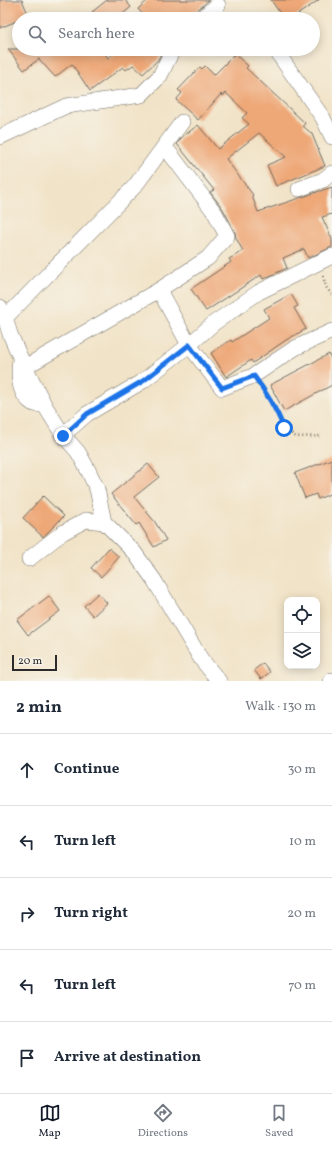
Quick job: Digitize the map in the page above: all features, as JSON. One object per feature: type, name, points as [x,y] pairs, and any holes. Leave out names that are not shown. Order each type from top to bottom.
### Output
[{"type":"street","points":[[209,12],[218,5]]},
{"type":"street","points":[[0,137],[66,106],[141,95],[160,76],[170,56]]},
{"type":"street","points":[[279,56],[322,118],[332,137]]},
{"type":"street","points":[[182,122],[135,186],[2,313],[5,339],[23,362],[45,406],[63,436],[78,452],[88,470],[97,489],[104,522],[134,552],[150,574],[201,659],[219,681]]},
{"type":"street","points":[[23,362],[159,290],[208,258],[227,236],[215,213],[169,152]]},
{"type":"street","points":[[299,189],[329,177]]},
{"type":"street","points":[[63,436],[87,414],[143,381],[189,345],[214,322],[259,292],[328,258]]},
{"type":"street","points":[[159,290],[189,345],[222,388],[254,376],[295,348],[332,331]]},
{"type":"street","points":[[29,559],[62,533],[86,520],[104,522]]},
{"type":"path","points":[[328,258],[323,277],[326,287],[332,295]]},
{"type":"path","points":[[254,376],[266,392],[284,428],[296,437],[321,436]]},
{"type":"building","points":[[0,0],[22,0],[27,12],[12,12],[12,23],[0,28]]},
{"type":"building","points":[[107,0],[125,0],[131,7],[125,12],[92,12]]},
{"type":"building","points":[[148,0],[209,0],[195,12],[141,12],[138,9]]},
{"type":"building","points":[[271,0],[319,0],[301,12],[279,12]]},
{"type":"building","points":[[8,49],[12,49],[12,54]]},
{"type":"building","points":[[13,56],[107,56],[108,58],[110,56],[160,56],[158,60],[143,74],[133,65],[126,70],[123,67],[90,91],[72,64],[55,77],[39,59],[24,70]]},
{"type":"building","points":[[233,56],[237,56],[248,66],[246,68],[305,123],[303,126],[312,134],[325,166],[276,186],[267,165],[286,157],[259,133],[226,159],[253,195],[252,196],[258,212],[332,187],[332,214],[322,217],[332,239],[332,247],[308,258],[304,249],[283,258],[287,268],[263,279],[261,275],[206,311],[191,289],[231,262],[229,259],[243,251],[223,209],[210,192],[214,190],[177,144],[181,138],[198,125],[218,149],[249,124],[242,118],[247,113],[226,93],[223,96],[221,94],[198,120],[176,100],[182,93],[178,90],[200,67],[202,69],[205,66],[214,75]]},
{"type":"building","points":[[291,294],[298,306],[294,308],[306,329],[286,340],[253,363],[251,360],[226,377],[211,353],[231,340],[232,342],[269,318],[264,309]]},
{"type":"building","points":[[329,354],[332,361],[332,385],[284,411],[270,385]]},
{"type":"building","points":[[332,459],[332,493],[318,499],[316,494],[305,498],[295,473]]},
{"type":"building","points":[[148,464],[159,477],[134,497],[155,522],[166,540],[154,547],[139,523],[136,525],[111,494]]},
{"type":"building","points":[[43,496],[64,516],[43,537],[23,518]]},
{"type":"building","points":[[109,548],[119,557],[101,577],[91,568]]},
{"type":"building","points":[[98,593],[107,603],[93,616],[84,606]]},
{"type":"building","points":[[49,596],[60,611],[28,635],[17,620]]},
{"type":"building","points":[[263,663],[270,672],[261,679],[254,670]]},
{"type":"route","points":[[63,436],[87,414],[117,398],[143,381],[189,345],[222,388],[254,376],[266,392],[284,428]]}]
